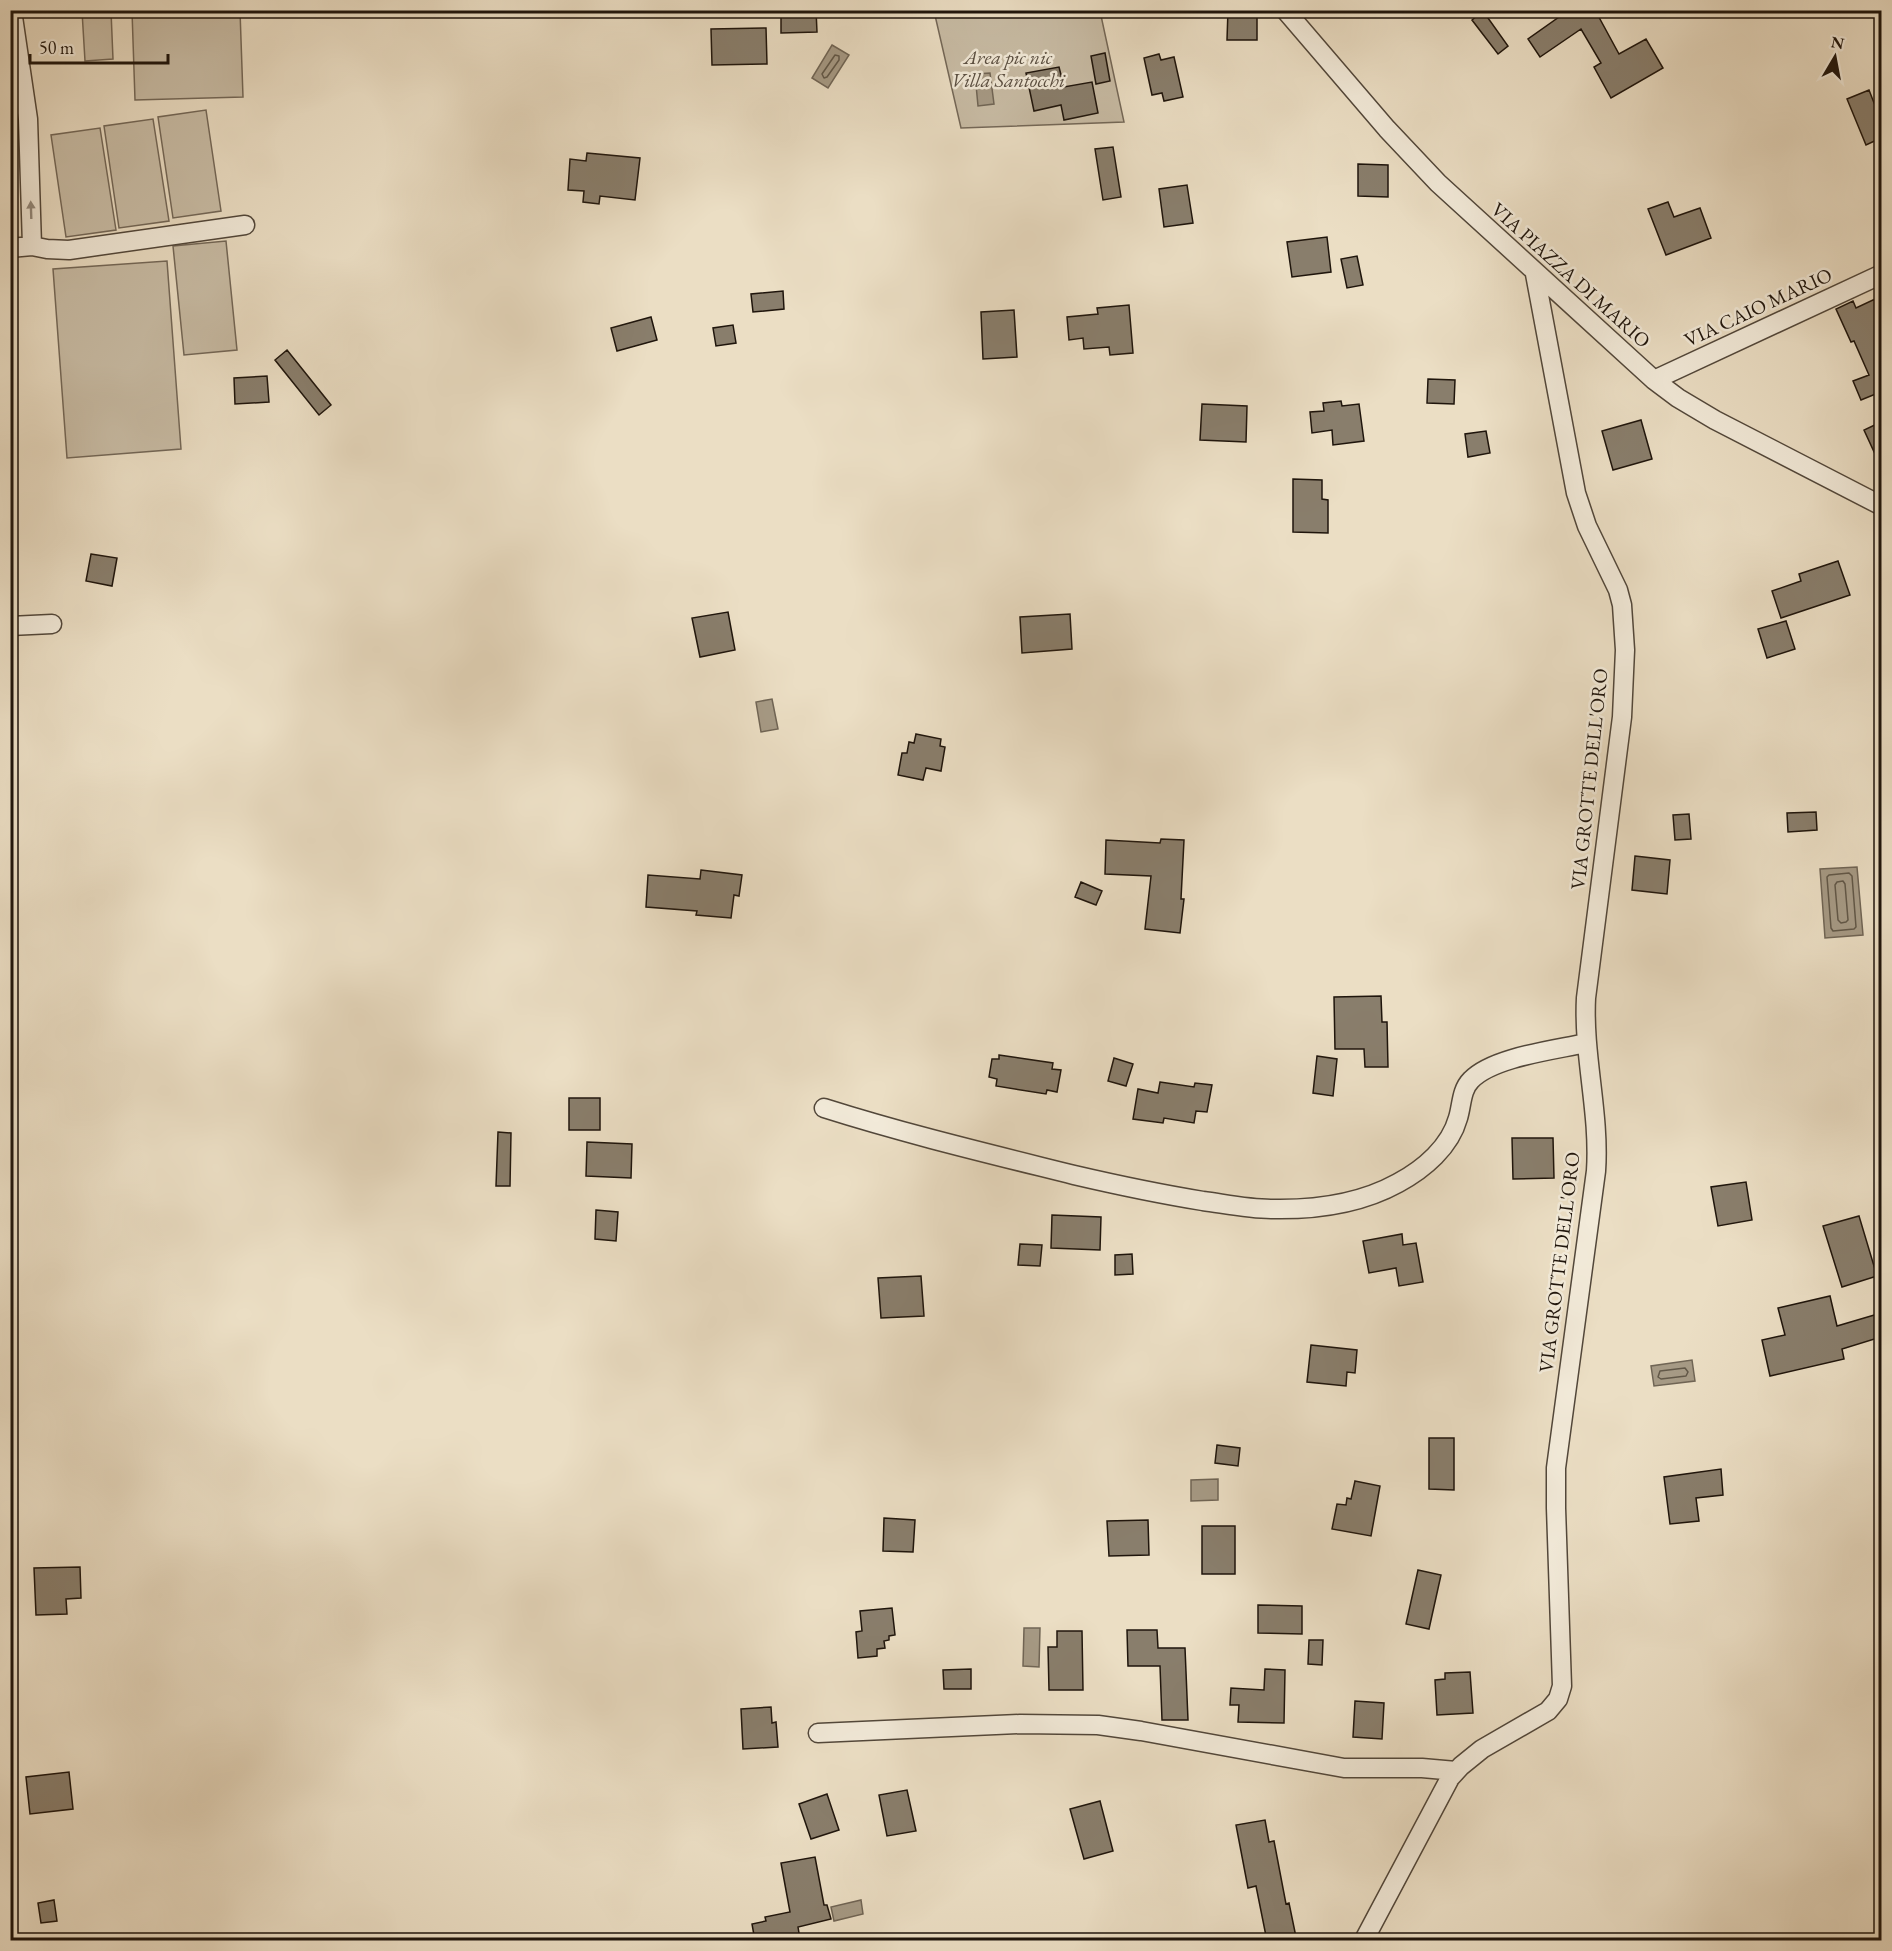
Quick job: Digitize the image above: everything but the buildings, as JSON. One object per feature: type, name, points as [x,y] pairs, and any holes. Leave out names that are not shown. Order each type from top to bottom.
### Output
[{"type":"street","points":[[12,10],[28,119],[32,246]]},
{"type":"street","name":"VIA PIAZZA DI MARIO","points":[[1285,10],[1424,169],[1535,274],[1654,380],[1678,398],[1715,420],[1881,506]]},
{"type":"street","points":[[10,248],[32,246],[69,250],[245,225]]},
{"type":"street","name":"VIA GROTTE DELL'ORO","points":[[1364,1941],[1443,1790],[1456,1771],[1487,1746],[1548,1711],[1558,1699],[1562,1689],[1555,1495],[1557,1454],[1597,1163],[1596,1125],[1586,1043],[1586,998],[1622,717],[1625,676],[1624,618],[1618,590],[1590,534],[1576,493],[1535,274]]},
{"type":"street","name":"VIA CAIO MARIO","points":[[1654,380],[1881,274]]},
{"type":"street","points":[[10,626],[52,624]]},
{"type":"street","points":[[824,1108],[937,1141],[1126,1187],[1254,1208],[1306,1208],[1357,1200],[1394,1185],[1416,1172],[1447,1143],[1457,1123],[1464,1090],[1472,1079],[1484,1070],[1506,1061],[1586,1043]]},
{"type":"street","points":[[818,1733],[1020,1724],[1098,1725],[1344,1768],[1422,1768],[1456,1771]]},
{"type":"green space","points":[[82,11],[111,11],[113,59],[85,61]]},
{"type":"green space","points":[[132,11],[240,11],[243,97],[135,100]]},
{"type":"green space","name":"Area pic nic Villa Santocchi","points":[[934,11],[1100,11],[1124,122],[961,128]]},
{"type":"green space","points":[[206,110],[221,211],[173,218],[158,117]]},
{"type":"green space","points":[[153,119],[169,221],[119,228],[104,126]]},
{"type":"green space","points":[[100,128],[116,230],[66,237],[51,135]]},
{"type":"green space","points":[[226,241],[237,350],[184,355],[173,246]]},
{"type":"green space","points":[[167,261],[181,449],[67,458],[53,269]]},
{"type":"water","points":[[832,45],[849,55],[828,88],[812,78]]},
{"type":"water","points":[[990,73],[994,104],[978,106],[975,74]]},
{"type":"water","points":[[772,699],[778,729],[761,732],[756,702]]},
{"type":"water","points":[[1857,867],[1863,935],[1825,938],[1820,869]]},
{"type":"water","points":[[1692,1360],[1695,1381],[1654,1386],[1651,1366]]},
{"type":"water","points":[[1218,1479],[1218,1500],[1191,1501],[1191,1480]]},
{"type":"water","points":[[1024,1628],[1040,1628],[1039,1667],[1023,1666]]},
{"type":"water","points":[[861,1900],[863,1914],[834,1921],[831,1907]]}]
